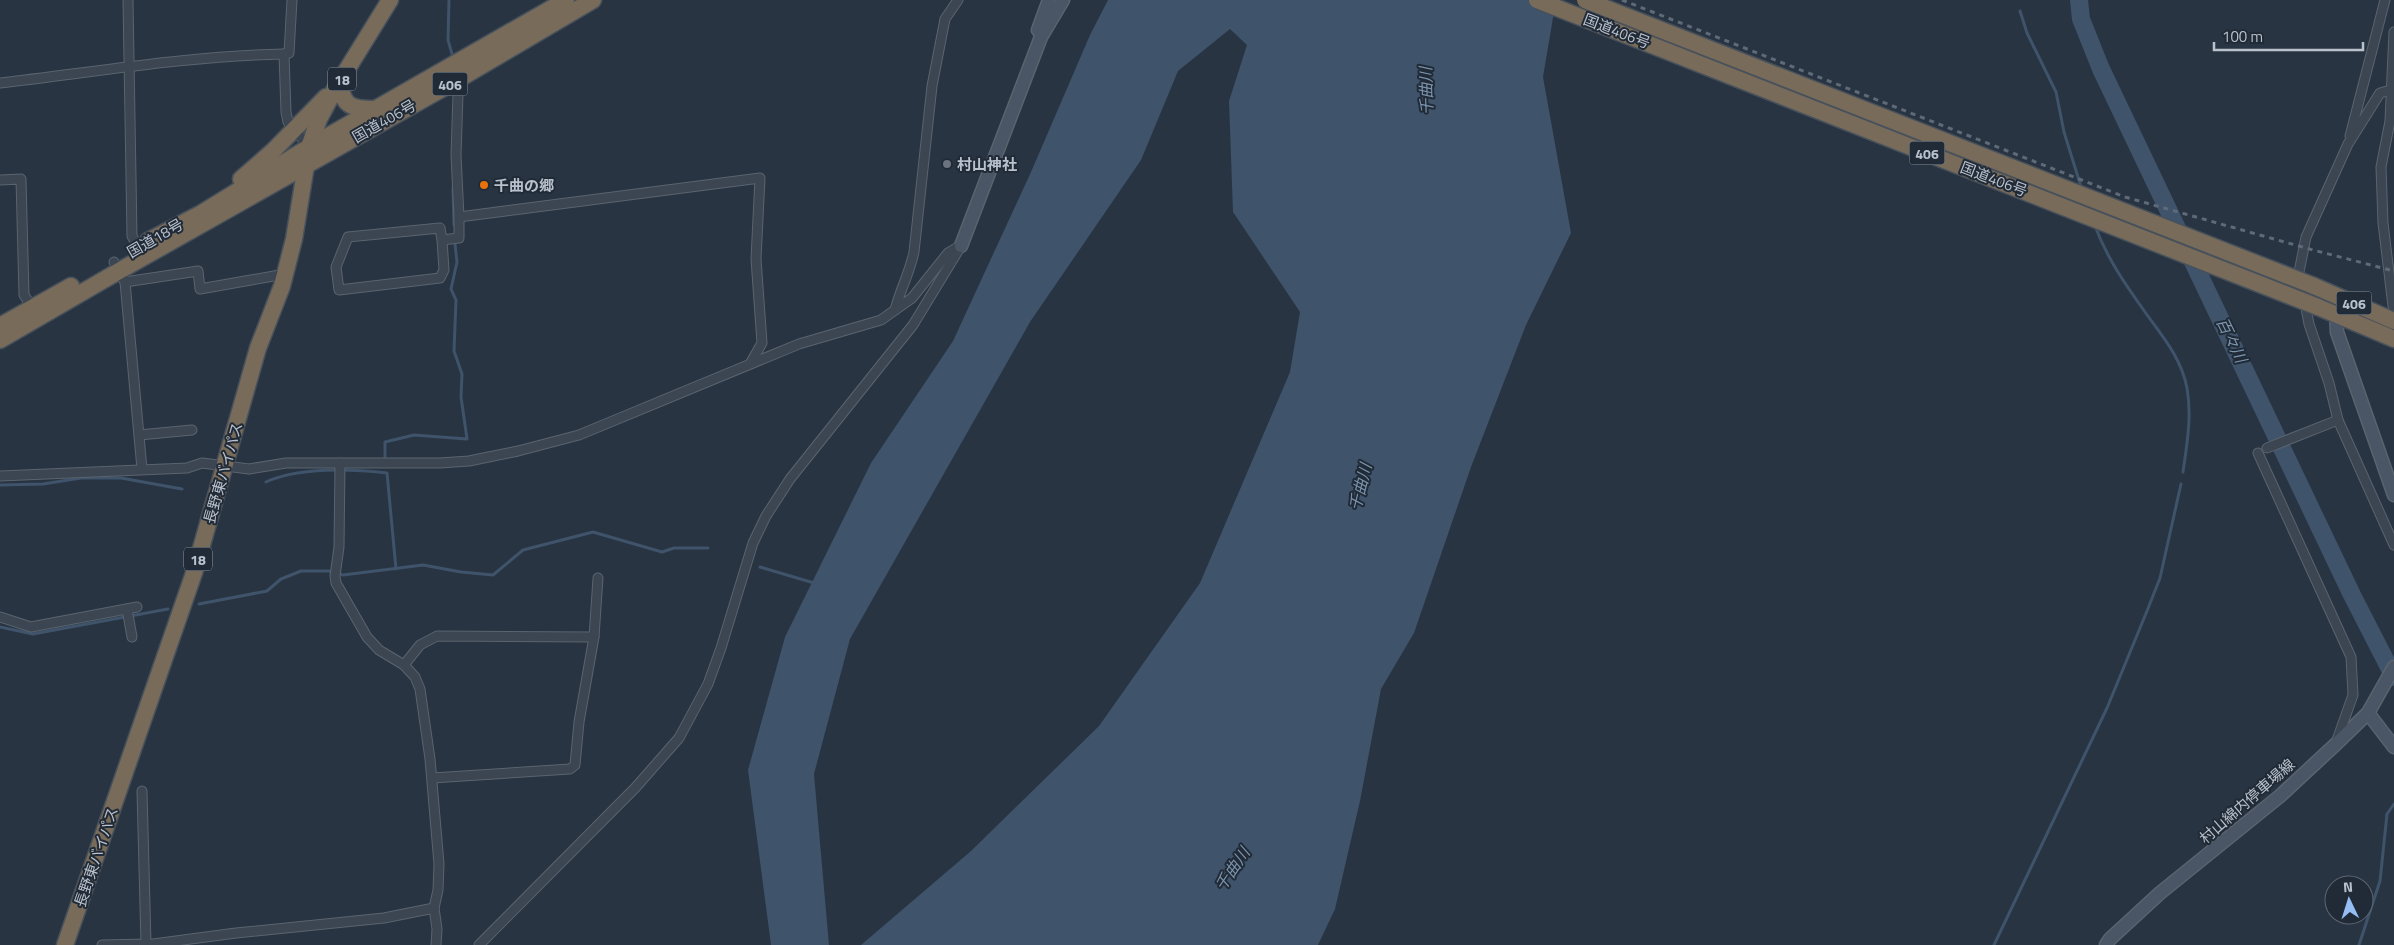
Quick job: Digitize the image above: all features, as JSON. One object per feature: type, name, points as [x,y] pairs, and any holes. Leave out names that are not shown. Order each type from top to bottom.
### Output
[{"type":"highway","name":"国道406号","points":[[306,166],[566,0]]},
{"type":"highway","name":"国道406号","points":[[309,147],[373,109],[450,74],[593,0]]},
{"type":"highway","name":"国道406号","points":[[1537,0],[2336,313],[2394,339]]},
{"type":"highway","name":"国道406号","points":[[1585,0],[2314,286],[2393,314]]},
{"type":"highway","name":"18","points":[[306,166],[309,147],[319,120],[338,85],[386,7]]},
{"type":"highway","points":[[190,218],[248,174],[338,85],[344,100],[349,105],[357,109],[373,109]]},
{"type":"highway","name":"国道18号","points":[[119,272],[138,247],[200,214],[309,147]]},
{"type":"highway","name":"国道18号","points":[[0,326],[36,312],[119,272],[306,166]]},
{"type":"highway","name":"長野東バイパス","points":[[65,945],[194,573],[258,348],[285,274],[294,239],[306,166]]},
{"type":"highway","name":"国道18号","points":[[0,340],[36,312]]},
{"type":"street","points":[[128,0],[132,236],[138,247]]},
{"type":"street","points":[[0,83],[129,65],[236,55],[289,53],[292,0]]},
{"type":"street","points":[[895,310],[900,288],[911,267],[932,86],[945,19],[958,0]]},
{"type":"street","points":[[1041,37],[1037,30],[1049,0]]},
{"type":"street","points":[[472,945],[482,941],[636,786],[679,738],[708,684],[721,648],[753,542],[766,516],[790,479],[913,325],[961,246],[1041,37],[1063,0]]},
{"type":"street","points":[[2348,144],[2385,0]]},
{"type":"street","points":[[2393,314],[2383,223],[2381,167],[2390,121],[2394,32]]},
{"type":"street","points":[[284,54],[288,122],[309,147]]},
{"type":"street","points":[[442,240],[459,238],[456,155],[458,94],[450,74]]},
{"type":"street","points":[[2392,89],[2380,93],[2348,144],[2306,237],[2299,272],[2309,324],[2330,384],[2338,420],[2394,545]]},
{"type":"street","points":[[459,217],[760,178],[756,259],[762,343],[750,364]]},
{"type":"street","points":[[0,180],[21,179],[24,295],[36,312]]},
{"type":"street","points":[[440,228],[442,240],[444,270],[440,278],[339,290],[336,267],[348,237],[440,228]]},
{"type":"street","points":[[0,476],[187,468],[202,463],[248,468],[286,463],[440,463],[518,451],[579,435],[799,344],[880,320],[912,298],[948,253],[961,246]]},
{"type":"street","points":[[142,469],[119,272],[198,271],[200,290],[285,274]]},
{"type":"street","points":[[2336,313],[2337,332],[2394,495]]},
{"type":"street","points":[[2336,744],[2353,695],[2351,657],[2263,451],[2338,420]]},
{"type":"street","points":[[139,436],[192,430]]},
{"type":"street","points":[[340,463],[339,547],[336,583],[366,637],[379,650],[404,665],[415,677],[420,689],[432,778],[439,864],[438,890],[434,908],[437,929],[436,945]]},
{"type":"street","points":[[432,778],[570,769],[575,765],[578,722],[594,637],[598,578]]},
{"type":"street","points":[[0,617],[31,627],[137,607]]},
{"type":"street","points":[[126,609],[132,637]]},
{"type":"street","points":[[404,665],[420,645],[437,636],[594,637]]},
{"type":"street","name":"村山綿内停車場線","points":[[2106,945],[2110,939],[2160,893],[2280,796],[2336,744],[2368,712],[2394,667]]},
{"type":"street","points":[[2368,712],[2394,747]]},
{"type":"street","points":[[142,791],[146,944]]},
{"type":"street","points":[[102,945],[146,944],[384,918],[434,908]]},
{"type":"water","name":"千曲川","points":[[1108,0],[1556,0],[1543,77],[1571,233],[1526,325],[1471,467],[1414,633],[1381,689],[1360,801],[1335,909],[1318,945],[861,945],[971,851],[1099,726],[1200,583],[1290,372],[1300,312],[1233,212],[1229,101],[1247,45],[1230,29],[1178,71],[1141,160],[1030,322],[850,639],[814,774],[829,945],[771,945],[748,770],[785,637],[871,463],[953,341],[1031,172],[1090,35]]},
{"type":"waterway","points":[[449,0],[448,40],[452,54]]},
{"type":"waterway","name":"百々川","points":[[2079,0],[2081,19],[2101,69],[2352,595],[2394,677]]},
{"type":"waterway","points":[[2020,11],[2027,33],[2056,92],[2064,132],[2082,190]]},
{"type":"waterway","points":[[453,188],[454,225]]},
{"type":"waterway","points":[[2095,226],[2117,270],[2170,347],[2184,377],[2187,388],[2189,420],[2183,472]]},
{"type":"waterway","points":[[385,458],[385,442],[414,435],[467,439],[461,397],[462,374],[454,351],[456,300],[451,289],[457,262],[455,244]]},
{"type":"waterway","points":[[266,482],[279,477],[325,470],[387,473],[396,569]]},
{"type":"waterway","points":[[0,485],[43,484],[81,478],[121,478],[182,489]]},
{"type":"waterway","points":[[1994,945],[2107,708],[2147,611],[2160,578],[2181,484]]},
{"type":"waterway","points":[[199,604],[267,591],[281,579],[301,571],[329,571],[343,575],[423,565],[461,572],[493,575],[523,550],[593,532],[662,552],[674,548],[708,548]]},
{"type":"waterway","points":[[760,567],[814,583]]},
{"type":"waterway","points":[[0,627],[33,634],[168,609]]},
{"type":"waterway","points":[[2359,945],[2380,881],[2387,814],[2394,804]]},
{"type":"railway","points":[[1622,0],[2125,197],[2394,271]]},
{"type":"place","name":"村山神社","points":[[947,164]]},
{"type":"place","name":"千曲の郷","points":[[484,185]]}]
